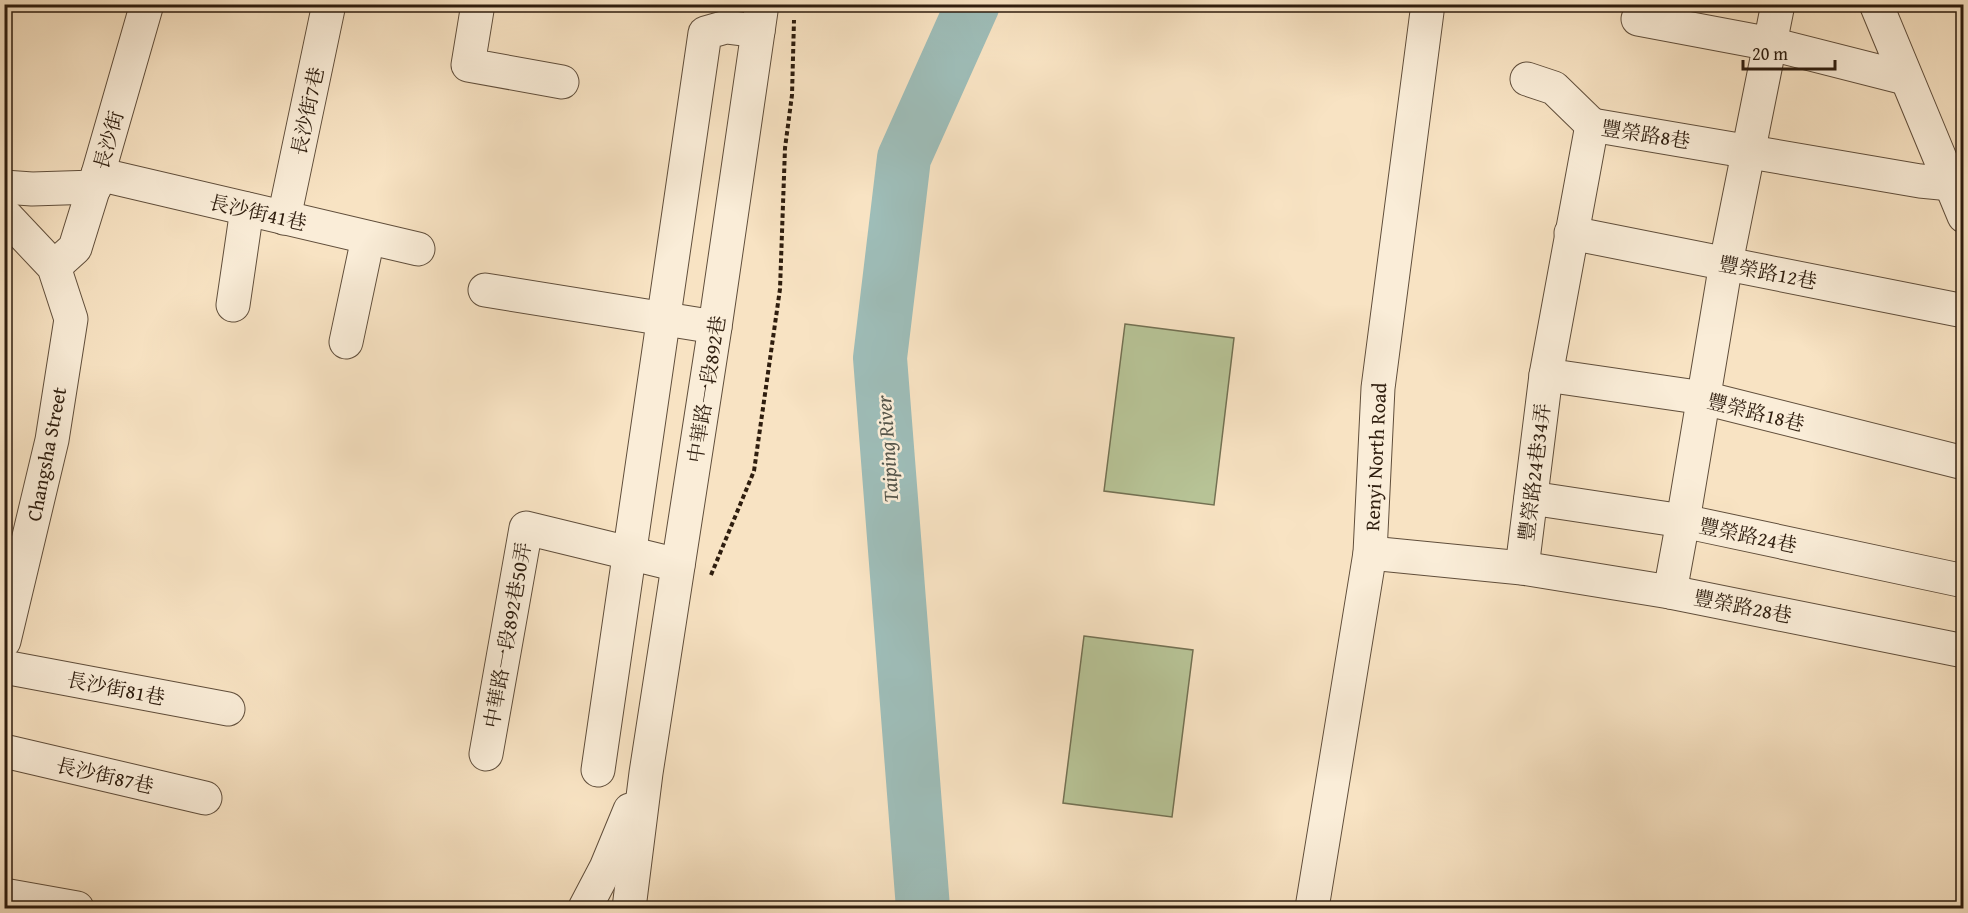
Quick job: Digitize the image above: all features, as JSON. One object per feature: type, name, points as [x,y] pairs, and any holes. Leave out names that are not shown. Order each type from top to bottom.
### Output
[{"type":"street","name":"長沙街","points":[[54,267],[75,248],[147,4]]},
{"type":"street","name":"長沙街7巷","points":[[284,218],[329,4]]},
{"type":"street","points":[[478,4],[468,65],[562,82]]},
{"type":"street","name":"Renyi North Road","points":[[1312,909],[1371,553],[1378,388],[1428,4]]},
{"type":"street","points":[[1670,592],[1726,263],[1778,4]]},
{"type":"street","points":[[1876,4],[1964,216]]},
{"type":"street","points":[[598,770],[705,33],[760,18]]},
{"type":"street","name":"中華路一段892巷","points":[[646,773],[760,18]]},
{"type":"street","points":[[1638,19],[1771,44],[1905,78]]},
{"type":"street","points":[[1527,79],[1554,88],[1592,125]]},
{"type":"street","name":"豐榮路8巷","points":[[1546,375],[1592,125],[1920,181],[1951,184]]},
{"type":"street","name":"長沙街41巷","points":[[4,187],[32,189],[96,181],[247,209],[418,249]]},
{"type":"street","points":[[233,305],[247,209]]},
{"type":"street","points":[[4,214],[54,267]]},
{"type":"street","name":"豐榮路12巷","points":[[1572,233],[1964,312]]},
{"type":"street","points":[[346,342],[368,238]]},
{"type":"street","name":"Changsha Street","points":[[4,640],[52,441],[71,319],[54,267]]},
{"type":"street","points":[[485,290],[715,327]]},
{"type":"street","name":"豐榮路18巷","points":[[1546,375],[1704,398],[1964,463]]},
{"type":"street","name":"豐榮路24巷34弄","points":[[1522,568],[1546,375]]},
{"type":"street","name":"豐榮路24巷","points":[[1531,498],[1683,521],[1964,581]]},
{"type":"street","name":"中華路一段892巷50弄","points":[[486,754],[526,528],[678,565]]},
{"type":"street","name":"豐榮路28巷","points":[[1371,553],[1522,568],[1670,592],[1964,651]]},
{"type":"street","name":"長沙街81巷","points":[[4,667],[228,709]]},
{"type":"street","name":"長沙街87巷","points":[[4,751],[205,798]]},
{"type":"street","points":[[585,909],[606,868],[646,773]]},
{"type":"street","points":[[629,909],[646,773]]},
{"type":"street","points":[[4,895],[77,909]]},
{"type":"path","points":[[710,579],[754,471],[780,289],[785,148],[792,94],[794,19]]},
{"type":"green space","points":[[1125,324],[1234,338],[1214,505],[1104,491]]},
{"type":"green space","points":[[1084,636],[1193,650],[1172,817],[1063,803]]},
{"type":"waterway","name":"Taiping River","points":[[923,908],[880,358],[904,158],[973,4]]}]
